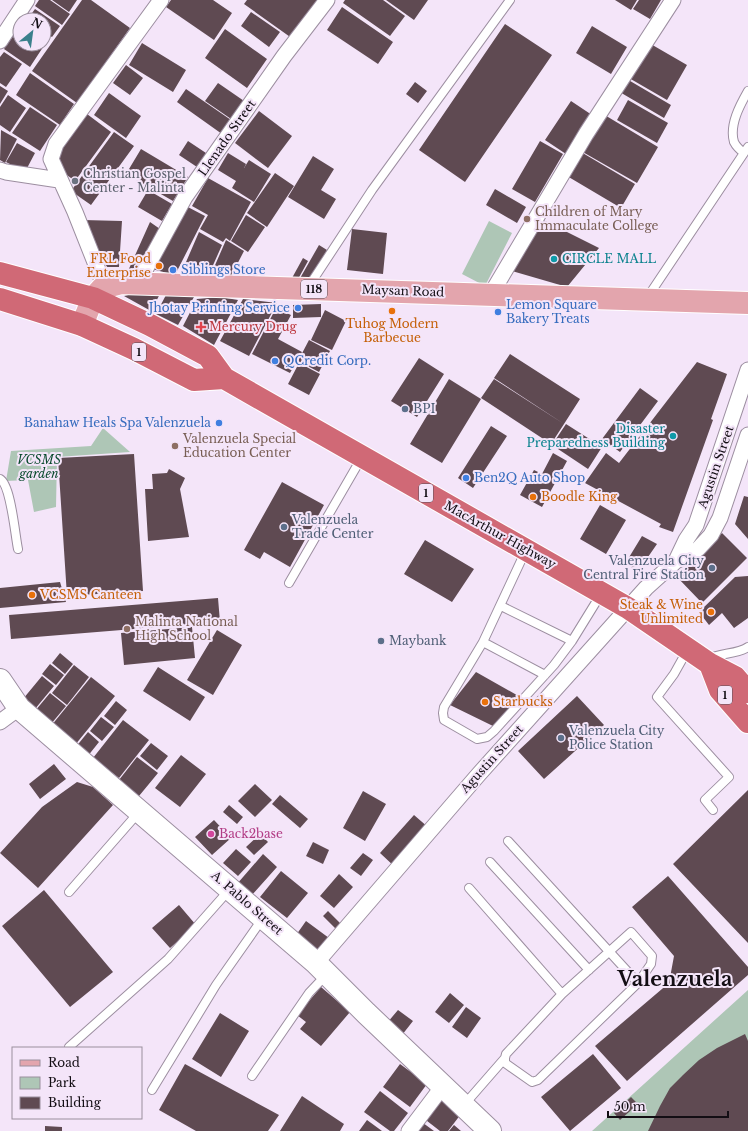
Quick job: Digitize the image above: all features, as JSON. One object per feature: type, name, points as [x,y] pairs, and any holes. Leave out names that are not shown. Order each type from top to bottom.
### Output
[{"type":"highway","name":"MacArthur Highway","points":[[0,273],[98,293],[145,322],[208,356],[224,378],[628,608],[708,662],[735,677],[748,692]]},
{"type":"highway","name":"1","points":[[0,299],[82,325],[134,349],[194,380],[224,378]]},
{"type":"highway","name":"1","points":[[708,662],[720,690],[748,722]]},
{"type":"main road","name":"Maysan Road","points":[[98,293],[121,283],[138,283],[748,303]]},
{"type":"main road","points":[[82,325],[98,293]]},
{"type":"street","points":[[0,41],[27,0]]},
{"type":"street","points":[[98,293],[102,280],[75,212],[59,180],[51,159],[56,144],[161,0]]},
{"type":"street","name":"Llenado Street","points":[[138,283],[185,197],[284,56],[327,0]]},
{"type":"street","points":[[491,294],[586,134],[673,0]]},
{"type":"street","points":[[0,170],[59,180]]},
{"type":"street","name":"Agustin Street","points":[[676,561],[686,540],[696,525],[748,370]]},
{"type":"street","name":"Agustin Street","points":[[321,968],[479,774],[646,588],[676,561],[698,549],[711,535],[720,518],[748,435]]},
{"type":"street","name":"A. Pablo Street","points":[[0,680],[19,708],[321,968],[490,1131]]},
{"type":"street","points":[[0,722],[19,708]]},
{"type":"street","points":[[409,1131],[443,1086]]},
{"type":"lane","points":[[308,288],[372,190],[510,0]]},
{"type":"lane","points":[[646,299],[746,150],[734,143],[733,135],[734,122],[748,91]]},
{"type":"lane","points":[[289,583],[362,457]]},
{"type":"lane","points":[[0,479],[3,480],[8,490],[18,549]]},
{"type":"lane","points":[[526,549],[501,606],[483,642],[444,707],[444,720],[477,739],[487,737],[554,665],[572,641],[602,593]]},
{"type":"lane","points":[[501,606],[572,641]]},
{"type":"lane","points":[[483,642],[545,675]]},
{"type":"lane","points":[[708,662],[718,655],[739,651],[748,647]]},
{"type":"lane","points":[[688,648],[674,674],[657,697],[729,777],[705,800],[713,810]]},
{"type":"lane","points":[[69,892],[139,811]]},
{"type":"lane","points":[[508,841],[638,983]]},
{"type":"lane","points":[[490,862],[589,970]]},
{"type":"lane","points":[[469,888],[562,994]]},
{"type":"lane","points":[[69,1046],[168,959],[230,889]]},
{"type":"lane","points":[[152,1090],[216,985],[263,917]]},
{"type":"lane","points":[[463,1106],[505,1058],[511,1049],[562,994],[631,932],[652,956],[651,964],[638,983],[538,1080],[532,1082],[525,1078],[505,1063],[505,1058]]},
{"type":"lane","points":[[252,1076],[309,993],[321,968]]},
{"type":"green space","points":[[489,221],[512,233],[485,286],[462,274]]},
{"type":"green space","name":"VCSMS garden","points":[[103,428],[130,452],[57,457],[56,507],[34,512],[28,480],[6,481],[11,451],[91,446]]},
{"type":"green space","points":[[748,990],[748,1131],[592,1131]]},
{"type":"building","points":[[39,0],[50,0],[70,14],[62,25],[52,18],[52,12],[44,12],[35,6]]},
{"type":"building","points":[[52,0],[77,0],[69,12]]},
{"type":"building","points":[[82,0],[91,0],[130,28],[77,103],[32,71],[45,52],[52,52],[52,43]]},
{"type":"building","points":[[171,0],[213,0],[232,13],[214,40],[166,7]]},
{"type":"building","points":[[247,0],[321,0],[293,39],[244,4]]},
{"type":"building","points":[[345,0],[383,0],[405,16],[390,36],[343,3]]},
{"type":"building","points":[[386,0],[428,0],[414,20]]},
{"type":"building","points":[[615,0],[637,0],[631,10]]},
{"type":"building","points":[[639,0],[661,0],[650,19],[633,9]]},
{"type":"building","points":[[342,7],[393,42],[378,64],[327,30]]},
{"type":"building","points":[[251,12],[280,32],[269,47],[241,26]]},
{"type":"building","points":[[52,21],[60,26],[52,37]]},
{"type":"building","points":[[505,24],[552,55],[465,182],[419,150]]},
{"type":"building","points":[[592,26],[627,47],[611,74],[576,53]]},
{"type":"building","points":[[225,29],[267,59],[247,88],[205,58]]},
{"type":"building","points":[[12,38],[12,52],[40,52],[30,67],[4,49]]},
{"type":"building","points":[[142,43],[186,70],[173,92],[129,65]]},
{"type":"building","points":[[649,43],[687,65],[667,100],[629,78]]},
{"type":"building","points":[[4,52],[22,64],[6,87],[0,83],[0,57]]},
{"type":"building","points":[[126,65],[143,78],[130,95],[113,83]]},
{"type":"building","points":[[30,73],[74,104],[60,125],[16,95]]},
{"type":"building","points":[[625,78],[671,105],[664,118],[618,91]]},
{"type":"building","points":[[415,82],[427,91],[418,103],[406,94]]},
{"type":"building","points":[[218,83],[247,103],[234,121],[205,101]]},
{"type":"building","points":[[0,86],[8,91],[0,104]]},
{"type":"building","points":[[186,89],[231,120],[222,134],[177,102]]},
{"type":"building","points":[[109,93],[141,116],[126,138],[94,115]]},
{"type":"building","points":[[8,95],[26,108],[10,132],[0,125],[0,107]]},
{"type":"building","points":[[628,100],[668,123],[657,143],[617,120]]},
{"type":"building","points":[[571,101],[592,115],[566,154],[545,140]]},
{"type":"building","points":[[30,107],[57,125],[40,151],[12,133]]},
{"type":"building","points":[[259,111],[292,136],[268,168],[235,143]]},
{"type":"building","points":[[87,114],[111,132],[75,181],[60,170],[56,157]]},
{"type":"building","points":[[603,114],[658,147],[637,183],[581,151]]},
{"type":"building","points":[[1,130],[17,139],[5,163],[0,160]]},
{"type":"building","points":[[114,132],[134,146],[91,205],[71,191]]},
{"type":"building","points":[[188,141],[209,155],[200,169],[179,155]]},
{"type":"building","points":[[540,141],[563,154],[535,202],[512,189]]},
{"type":"building","points":[[17,143],[35,153],[25,172],[6,162]]},
{"type":"building","points":[[141,149],[188,177],[173,201],[126,174]]},
{"type":"building","points":[[581,152],[635,184],[621,208],[567,176]]},
{"type":"building","points":[[228,153],[246,164],[244,168],[249,160],[271,174],[254,202],[232,188],[236,181],[218,170]]},
{"type":"building","points":[[313,156],[334,169],[321,190],[336,199],[324,219],[288,197]]},
{"type":"building","points":[[275,173],[294,186],[267,227],[247,213]]},
{"type":"building","points":[[208,178],[251,202],[230,241],[226,238],[223,242],[200,229],[208,215],[192,206]]},
{"type":"building","points":[[495,189],[526,207],[517,223],[486,205]]},
{"type":"building","points":[[148,190],[172,204],[162,221],[138,207]]},
{"type":"building","points":[[184,205],[205,216],[175,275],[152,269]]},
{"type":"building","points":[[246,215],[265,227],[248,252],[231,241]]},
{"type":"building","points":[[83,220],[122,221],[119,267],[107,267]]},
{"type":"building","name":"CIRCLE MALL","points":[[543,220],[599,248],[567,287],[512,271]]},
{"type":"building","points":[[150,222],[160,229],[139,272],[128,271]]},
{"type":"building","points":[[352,229],[387,233],[383,274],[347,270]]},
{"type":"building","points":[[199,232],[222,245],[206,281],[180,276]]},
{"type":"building","points":[[226,240],[244,251],[229,280],[209,279]]},
{"type":"building","points":[[319,245],[327,250],[307,284],[299,280]]},
{"type":"building","points":[[303,258],[308,261],[297,281],[292,278]]},
{"type":"building","points":[[141,292],[161,292],[151,311],[124,296]]},
{"type":"building","points":[[166,295],[194,297],[178,325],[156,314]]},
{"type":"building","points":[[220,297],[238,300],[214,345],[183,326],[197,299]]},
{"type":"building","points":[[243,299],[277,303],[249,356],[220,341]]},
{"type":"building","points":[[321,304],[321,317],[293,318],[293,305]]},
{"type":"building","points":[[276,308],[291,315],[278,339],[302,352],[290,373],[252,354]]},
{"type":"building","points":[[325,310],[346,321],[332,350],[311,340]]},
{"type":"building","points":[[309,340],[330,351],[319,372],[298,361]]},
{"type":"building","points":[[510,354],[580,399],[564,424],[494,378]]},
{"type":"building","points":[[419,358],[444,374],[417,417],[391,401]]},
{"type":"building","name":"Disaster Preparedness Building","points":[[697,362],[727,374],[711,419],[713,420],[673,532],[659,527],[661,524],[585,483],[606,453],[619,463]]},
{"type":"building","points":[[299,363],[320,374],[309,395],[288,384]]},
{"type":"building","points":[[449,379],[481,399],[442,463],[410,444]]},
{"type":"building","points":[[494,379],[564,424],[551,444],[481,398]]},
{"type":"building","points":[[640,388],[658,401],[620,452],[602,439]]},
{"type":"building","points":[[566,424],[602,447],[588,469],[552,445]]},
{"type":"building","points":[[491,426],[507,436],[473,488],[458,478]]},
{"type":"building","points":[[553,453],[567,461],[542,507],[520,495],[534,470],[542,474]]},
{"type":"building","points":[[134,454],[143,591],[67,596],[58,458]]},
{"type":"building","points":[[169,469],[185,478],[180,489],[189,537],[148,541],[145,489],[153,489],[152,474],[167,473]]},
{"type":"building","name":"Valenzuela Trade Center","points":[[282,482],[324,505],[290,567],[264,552],[260,559],[244,550]]},
{"type":"building","points":[[744,496],[748,497],[748,539],[735,524]]},
{"type":"building","points":[[600,505],[626,520],[606,554],[580,539]]},
{"type":"building","name":"Valenzuela City Central Fire Station","points":[[722,533],[747,558],[702,603],[677,577]]},
{"type":"building","points":[[642,536],[657,544],[639,570],[631,567],[628,559]]},
{"type":"building","points":[[425,540],[474,569],[452,602],[404,574]]},
{"type":"building","points":[[748,576],[748,618],[734,628],[722,613],[709,625],[699,612],[735,577]]},
{"type":"building","name":"VCSMS Canteen","points":[[60,582],[66,602],[0,608],[0,588]]},
{"type":"building","points":[[218,598],[220,622],[11,639],[9,615]]},
{"type":"building","points":[[192,627],[195,658],[124,665],[121,633]]},
{"type":"building","points":[[217,630],[242,645],[213,695],[187,680]]},
{"type":"building","points":[[60,653],[73,664],[65,674],[52,663]]},
{"type":"building","points":[[50,664],[64,675],[56,685],[42,674]]},
{"type":"building","points":[[74,665],[89,677],[67,705],[52,693]]},
{"type":"building","points":[[158,667],[205,697],[190,721],[143,691]]},
{"type":"building","name":"Starbucks","points":[[476,672],[522,698],[493,726],[450,705]]},
{"type":"building","points":[[42,676],[54,686],[35,709],[23,699]]},
{"type":"building","points":[[91,677],[115,696],[75,745],[51,726]]},
{"type":"building","points":[[50,693],[66,706],[51,724],[35,711]]},
{"type":"building","name":"Valenzuela City Police Station","points":[[577,696],[604,725],[544,779],[518,751]]},
{"type":"building","points":[[116,701],[127,710],[115,725],[104,716]]},
{"type":"building","points":[[101,717],[114,727],[102,741],[90,731]]},
{"type":"building","points":[[123,720],[149,740],[119,778],[93,758]]},
{"type":"building","points":[[88,732],[99,742],[87,757],[75,748]]},
{"type":"building","points":[[151,743],[168,756],[157,770],[140,756]]},
{"type":"building","points":[[181,755],[206,774],[180,807],[155,788]]},
{"type":"building","points":[[137,757],[158,773],[139,796],[119,780]]},
{"type":"building","points":[[54,764],[66,779],[40,799],[29,784]]},
{"type":"building","points":[[77,782],[93,787],[113,805],[38,888],[0,853],[42,807]]},
{"type":"building","points":[[255,784],[272,800],[255,817],[238,801]]},
{"type":"building","points":[[748,790],[748,943],[673,864]]},
{"type":"building","points":[[363,791],[386,804],[365,841],[343,828]]},
{"type":"building","points":[[280,795],[308,819],[300,828],[272,804]]},
{"type":"building","points":[[229,805],[243,817],[237,824],[223,812]]},
{"type":"building","points":[[414,815],[429,828],[395,867],[380,853]]},
{"type":"building","points":[[214,820],[231,838],[212,855],[195,837]]},
{"type":"building","points":[[260,834],[268,842],[254,855],[246,847]]},
{"type":"building","points":[[313,842],[329,850],[323,864],[306,856]]},
{"type":"building","points":[[236,849],[251,862],[238,876],[223,863]]},
{"type":"building","points":[[363,853],[373,860],[361,876],[350,868]]},
{"type":"building","points":[[263,854],[277,867],[251,896],[237,884]]},
{"type":"building","points":[[281,871],[308,893],[287,918],[260,897]]},
{"type":"building","points":[[339,874],[353,887],[334,908],[320,896]]},
{"type":"building","points":[[668,876],[748,967],[748,975],[627,1081],[595,1046],[669,983],[674,956],[632,907]]},
{"type":"building","points":[[44,890],[113,972],[70,1007],[2,926]]},
{"type":"building","points":[[179,905],[196,925],[170,948],[152,928]]},
{"type":"building","points":[[328,911],[342,925],[337,930],[323,916]]},
{"type":"building","points":[[306,921],[329,938],[317,955],[294,938]]},
{"type":"building","points":[[321,987],[350,1012],[321,1046],[300,1029],[306,1022],[297,1015]]},
{"type":"building","points":[[450,993],[464,1005],[449,1023],[435,1012]]},
{"type":"building","points":[[466,1007],[481,1018],[467,1038],[452,1027]]},
{"type":"building","points":[[398,1010],[413,1021],[402,1035],[387,1023]]},
{"type":"building","points":[[220,1013],[249,1031],[221,1077],[192,1059]]},
{"type":"building","points":[[745,1034],[748,1041],[748,1131],[648,1131],[670,1088],[683,1075],[699,1060],[717,1048]]},
{"type":"building","points":[[593,1054],[621,1088],[570,1131],[541,1097]]},
{"type":"building","points":[[185,1064],[279,1115],[268,1131],[196,1131],[159,1110]]},
{"type":"building","points":[[400,1064],[427,1084],[410,1107],[383,1087]]},
{"type":"building","points":[[380,1091],[408,1113],[394,1131],[390,1131],[364,1112]]},
{"type":"building","points":[[302,1096],[344,1124],[340,1131],[280,1131]]},
{"type":"building","points":[[438,1097],[461,1114],[448,1131],[440,1131],[422,1117]]},
{"type":"building","points":[[631,1097],[638,1104],[620,1120],[614,1113]]},
{"type":"building","points":[[367,1120],[382,1131],[359,1131]]},
{"type":"building","points":[[419,1120],[434,1131],[411,1131]]},
{"type":"building","points":[[454,1125],[461,1131],[449,1131]]},
{"type":"building","points":[[45,1126],[62,1127],[62,1131],[45,1131]]},
{"type":"place","name":"Christian Gospel Center - Malinta","points":[[75,181]]},
{"type":"place","name":"Children of Mary Immaculate College","points":[[527,219]]},
{"type":"place","name":"CIRCLE MALL","points":[[554,259]]},
{"type":"place","name":"FRL Food Enterprise","points":[[159,266]]},
{"type":"place","name":"Siblings Store","points":[[173,270]]},
{"type":"place","name":"Jhotay Printing Service","points":[[298,308]]},
{"type":"place","name":"Tuhog Modern Barbecue","points":[[392,311]]},
{"type":"place","name":"Lemon Square Bakery Treats","points":[[498,312]]},
{"type":"place","name":"Mercury Drug","points":[[201,327]]},
{"type":"place","name":"QCredit Corp.","points":[[275,361]]},
{"type":"place","name":"BPI","points":[[405,409]]},
{"type":"place","name":"Banahaw Heals Spa Valenzuela","points":[[219,423]]},
{"type":"place","name":"Disaster Preparedness Building","points":[[673,436]]},
{"type":"place","name":"Valenzuela Special Education Center","points":[[175,446]]},
{"type":"place","name":"Ben2Q Auto Shop","points":[[466,478]]},
{"type":"place","name":"Boodle King","points":[[533,497]]},
{"type":"place","name":"Valenzuela Trade Center","points":[[284,527]]},
{"type":"place","name":"Valenzuela City Central Fire Station","points":[[712,568]]},
{"type":"place","name":"VCSMS Canteen","points":[[32,595]]},
{"type":"place","name":"Steak & Wine Unlimited","points":[[711,612]]},
{"type":"place","name":"Malinta National High School","points":[[127,629]]},
{"type":"place","name":"Maybank","points":[[381,641]]},
{"type":"place","name":"Starbucks","points":[[485,702]]},
{"type":"place","name":"Valenzuela City Police Station","points":[[561,738]]},
{"type":"place","name":"Back2base","points":[[211,834]]},
{"type":"district","name":"Valenzuela","points":[[675,979]]}]
